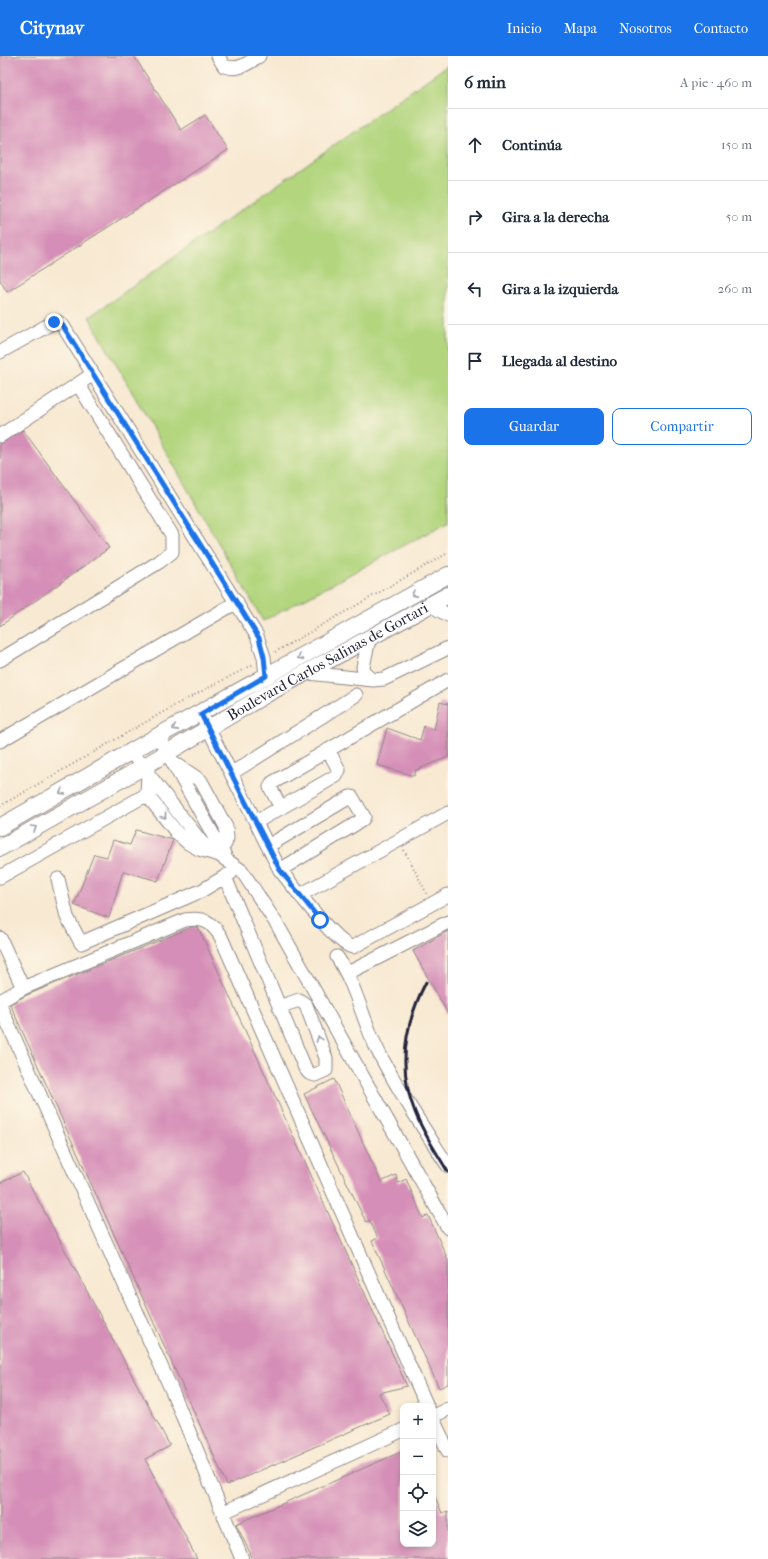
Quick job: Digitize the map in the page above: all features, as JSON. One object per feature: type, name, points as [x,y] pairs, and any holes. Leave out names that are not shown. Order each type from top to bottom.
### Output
[{"type":"main road","name":"Boulevard Carlos Salinas de Gortari","points":[[0,827],[158,736],[201,714],[266,676],[448,575]]},
{"type":"main road","name":"Boulevard Carlos Salinas de Gortari","points":[[0,848],[171,757],[209,729],[265,695],[448,596]]},
{"type":"street","points":[[218,56],[224,66],[233,69],[243,67],[259,56]]},
{"type":"street","points":[[0,352],[54,322],[59,322],[259,638],[264,658],[266,676]]},
{"type":"street","points":[[0,436],[93,374]]},
{"type":"street","points":[[0,660],[159,562],[172,552],[172,535],[78,384]]},
{"type":"street","points":[[0,741],[237,602]]},
{"type":"street","points":[[430,606],[448,615]]},
{"type":"street","points":[[369,639],[363,667],[364,672],[373,680]]},
{"type":"street","points":[[308,673],[373,680],[384,679],[448,648]]},
{"type":"street","points":[[281,808],[270,787],[271,784],[448,680]]},
{"type":"street","points":[[232,773],[356,695]]},
{"type":"street","points":[[201,714],[280,870],[335,935],[349,947],[353,947],[448,895]]},
{"type":"street","points":[[158,736],[171,757],[191,780],[196,803],[221,854]]},
{"type":"street","points":[[256,822],[338,774],[338,768],[328,750]]},
{"type":"street","points":[[131,752],[202,843],[221,854],[239,868],[278,926],[448,1228]]},
{"type":"street","points":[[145,770],[147,795],[177,833],[188,844],[199,849],[221,854]]},
{"type":"street","points":[[191,780],[201,781],[226,827],[227,838],[221,854]]},
{"type":"street","points":[[0,877],[159,787]]},
{"type":"street","points":[[268,846],[350,797],[353,797],[364,817],[362,820],[280,870]]},
{"type":"street","points":[[180,813],[196,803]]},
{"type":"street","points":[[300,895],[448,813]]},
{"type":"street","points":[[81,943],[201,891],[239,868]]},
{"type":"street","points":[[225,877],[279,1007],[305,1068],[309,1073],[315,1075],[326,1070],[326,1058],[306,1005],[299,1000],[279,1007]]},
{"type":"street","points":[[58,879],[67,917],[81,943],[80,952],[83,963]]},
{"type":"street","points":[[242,1559],[229,1530],[224,1512],[173,1393],[2,1010],[0,1004],[2,1000],[23,988],[184,920],[197,918],[207,920],[216,928],[221,936],[426,1403]]},
{"type":"street","points":[[348,973],[448,922]]},
{"type":"street","points":[[0,938],[23,988]]},
{"type":"street","points":[[337,958],[348,973],[379,1052],[421,1126],[448,1166]]},
{"type":"street","points":[[436,1415],[448,1409]]},
{"type":"street","points":[[436,1425],[448,1451]]},
{"type":"street","points":[[224,1512],[400,1431]]},
{"type":"path","points":[[0,806],[179,702],[264,658],[448,553]]},
{"type":"path","points":[[399,840],[433,904]]},
{"type":"green space","points":[[448,65],[448,522],[263,621],[89,317]]},
{"type":"building","points":[[0,56],[134,56],[181,130],[205,115],[228,150],[7,292],[0,280]]},
{"type":"building","points":[[23,430],[109,548],[0,626],[0,444]]},
{"type":"building","points":[[440,702],[448,704],[448,757],[416,770],[414,776],[377,765],[387,728],[420,740],[424,726],[434,730]]},
{"type":"building","points":[[136,830],[173,840],[158,881],[123,871],[109,918],[74,905],[94,854],[107,857],[113,840],[130,845]]},
{"type":"building","points":[[192,927],[198,927],[407,1386],[379,1393],[390,1414],[227,1485],[10,1004],[27,995]]},
{"type":"building","points":[[448,931],[448,1014],[413,951]]},
{"type":"building","points":[[334,1079],[381,1182],[396,1175],[398,1183],[406,1179],[423,1218],[428,1215],[448,1260],[448,1384],[439,1388],[372,1241],[378,1238],[369,1220],[366,1222],[304,1094]]},
{"type":"building","points":[[23,1172],[170,1446],[145,1459],[197,1559],[0,1559],[0,1183]]},
{"type":"building","points":[[400,1452],[400,1547],[436,1547],[436,1499],[442,1513],[448,1511],[448,1559],[253,1559],[236,1524]]},
{"type":"railway","points":[[426,982],[413,1013],[409,1030],[405,1062],[406,1079],[409,1095],[418,1120],[448,1172]]},
{"type":"route","points":[[54,322],[59,322],[63,326],[259,638],[264,657],[266,676],[201,714],[238,784],[280,870],[320,920]]}]
